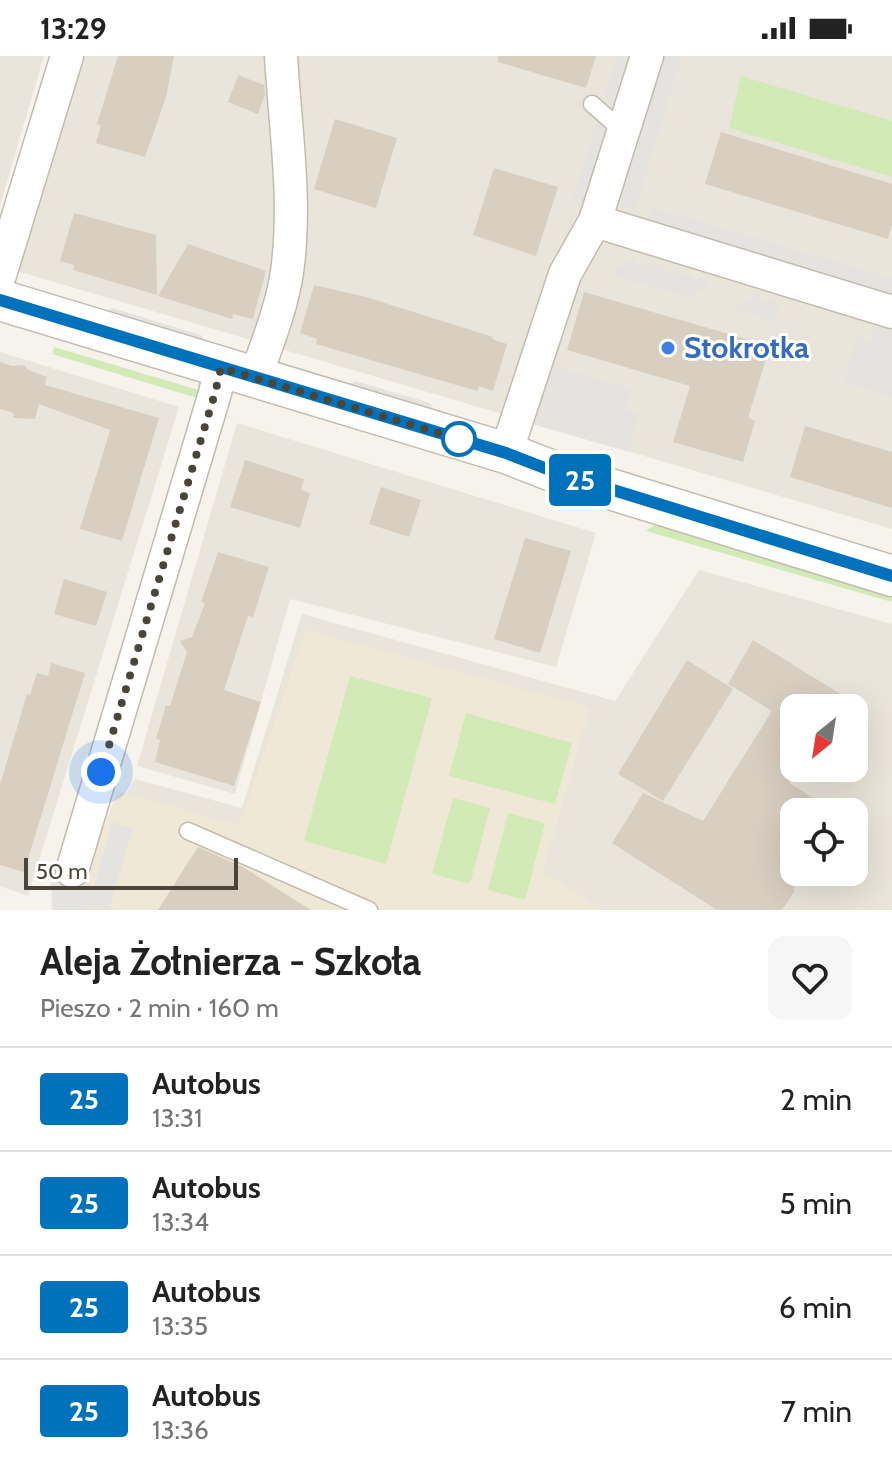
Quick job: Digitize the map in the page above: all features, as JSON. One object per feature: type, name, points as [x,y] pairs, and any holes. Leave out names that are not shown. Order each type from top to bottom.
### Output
[{"type":"street","points":[[0,275],[67,56]]},
{"type":"street","points":[[72,871],[215,393],[238,373],[287,274],[291,202],[281,56]]},
{"type":"street","points":[[506,453],[565,274],[595,221],[647,56]]},
{"type":"street","points":[[595,221],[892,312]]},
{"type":"street","points":[[0,300],[506,453],[555,472],[892,576]]},
{"type":"lane","points":[[592,104],[624,132]]},
{"type":"lane","points":[[188,831],[369,910]]},
{"type":"shaded area","points":[[0,56],[44,56],[0,205]]},
{"type":"shaded area","points":[[84,56],[892,56],[892,529],[17,271]]},
{"type":"shaded area","points":[[616,56],[634,56],[617,112],[603,100]]},
{"type":"shaded area","points":[[660,56],[682,56],[635,210],[615,204]]},
{"type":"shaded area","points":[[598,118],[612,132],[586,218],[573,200]]},
{"type":"shaded area","points":[[654,208],[892,278],[892,300],[645,220]]},
{"type":"shaded area","points":[[634,257],[640,266],[648,261],[653,270],[661,264],[667,273],[675,268],[681,277],[689,273],[695,280],[702,276],[710,286],[690,298],[610,274]]},
{"type":"shaded area","points":[[758,293],[765,302],[773,297],[779,307],[775,322],[733,309]]},
{"type":"shaded area","points":[[112,308],[201,335],[209,348],[99,314]]},
{"type":"shaded area","points":[[877,317],[892,321],[892,397],[844,382],[857,336],[871,342]]},
{"type":"shaded area","points":[[0,352],[179,407],[28,896],[0,886]]},
{"type":"shaded area","points":[[549,365],[632,389],[626,410],[639,413],[629,452],[532,424]]},
{"type":"shaded area","points":[[356,381],[430,403],[438,416],[342,388]]},
{"type":"shaded area","points":[[237,423],[596,533],[556,667],[290,599],[235,794],[137,766]]},
{"type":"shaded area","points":[[699,570],[892,624],[892,910],[56,910],[135,779],[242,808],[302,614],[615,701]]},
{"type":"shaded area","points":[[306,630],[590,707],[543,872],[603,910],[116,910],[80,886],[118,791],[239,826]]},
{"type":"shaded area","points":[[112,822],[133,828],[109,910],[89,904],[88,910],[52,910],[51,884],[59,870],[94,887]]},
{"type":"green space","points":[[741,76],[892,121],[892,177],[729,128]]},
{"type":"green space","points":[[54,347],[202,391],[200,399],[52,354]]},
{"type":"green space","points":[[663,525],[892,592],[892,602],[646,531]]},
{"type":"green space","points":[[350,676],[432,698],[386,864],[304,841]]},
{"type":"green space","points":[[466,713],[572,743],[555,804],[449,776]]},
{"type":"green space","points":[[453,798],[490,808],[470,884],[432,874]]},
{"type":"green space","points":[[508,813],[545,823],[525,900],[488,890]]},
{"type":"building","points":[[118,56],[174,56],[166,97],[145,157],[96,143],[101,125],[97,124]]},
{"type":"building","points":[[498,56],[596,56],[586,88],[498,62]]},
{"type":"building","points":[[238,75],[264,85],[265,94],[258,114],[228,102]]},
{"type":"building","points":[[335,119],[397,138],[376,208],[314,189]]},
{"type":"building","points":[[721,132],[892,184],[892,223],[888,239],[705,184]]},
{"type":"building","points":[[494,168],[558,187],[536,256],[473,235]]},
{"type":"building","points":[[74,213],[156,235],[157,295],[73,270],[74,265],[60,261]]},
{"type":"building","points":[[188,244],[266,271],[253,319],[233,314],[232,319],[158,296]]},
{"type":"building","points":[[314,285],[366,297],[507,344],[493,391],[479,386],[477,391],[316,344],[317,339],[300,333]]},
{"type":"building","name":"Stokrotka","points":[[584,292],[770,346],[748,418],[755,421],[743,462],[673,442],[690,386],[567,350]]},
{"type":"building","points":[[0,362],[12,366],[24,365],[28,370],[47,377],[45,385],[159,418],[122,541],[80,529],[110,430],[39,404],[35,419],[13,418],[14,413],[0,409]]},
{"type":"building","points":[[805,426],[892,452],[892,508],[790,477]]},
{"type":"building","points":[[245,460],[304,479],[301,490],[310,493],[300,528],[230,507]]},
{"type":"building","points":[[381,487],[421,500],[409,537],[369,524]]},
{"type":"building","points":[[525,538],[571,551],[540,653],[494,639]]},
{"type":"building","points":[[218,552],[269,567],[253,617],[248,616],[224,690],[261,702],[234,786],[155,762],[160,740],[156,739],[187,652],[180,641],[192,637],[205,603],[201,602]]},
{"type":"building","points":[[64,579],[107,592],[96,626],[54,614]]},
{"type":"building","points":[[753,640],[840,694],[780,694],[780,782],[790,782],[814,798],[780,798],[780,886],[794,886],[794,892],[782,910],[717,910],[612,843],[643,793],[703,821],[772,711],[728,684]]},
{"type":"building","points":[[687,660],[733,689],[663,801],[618,774]]},
{"type":"building","points":[[51,663],[85,673],[24,872],[0,865],[0,785],[27,694],[30,695],[37,673],[48,676]]},
{"type":"building","points":[[198,847],[243,867],[311,910],[158,910]]},
{"type":"bus line","name":"25","points":[[0,300],[506,453],[555,472],[892,576]]},
{"type":"place","name":"Stokrotka","points":[[668,348]]},
{"type":"route","points":[[101,772],[221,368],[459,439]]}]
